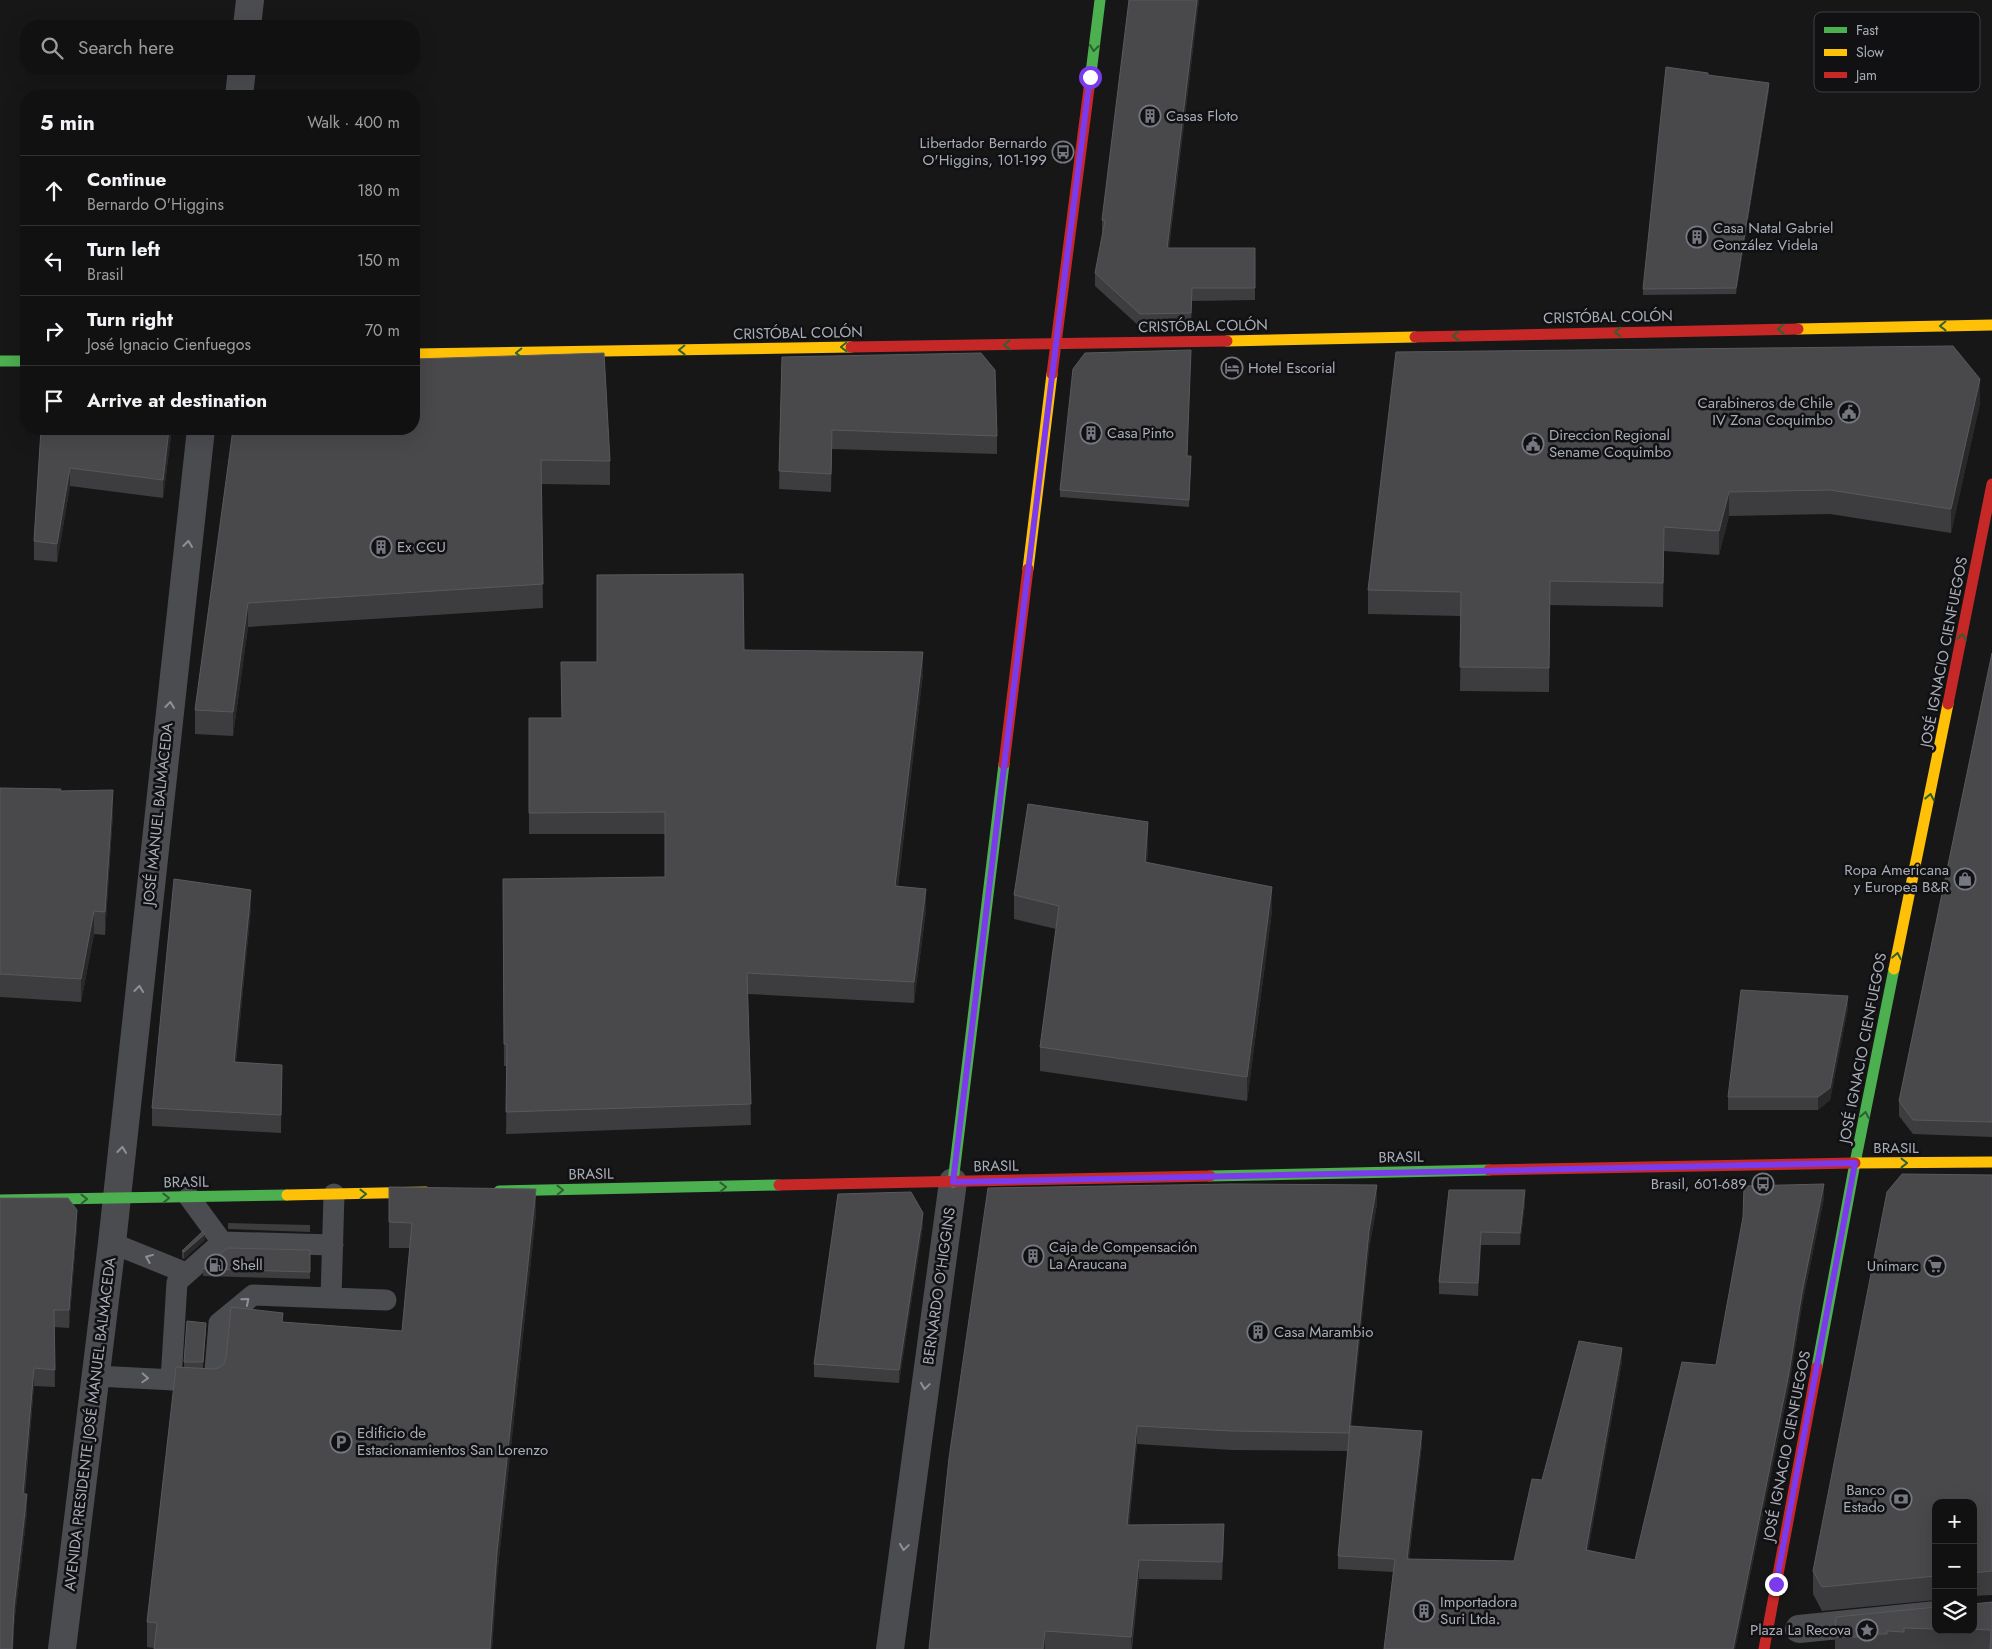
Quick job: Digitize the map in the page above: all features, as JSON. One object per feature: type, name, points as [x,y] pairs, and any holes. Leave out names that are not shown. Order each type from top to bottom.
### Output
[{"type":"street","points":[[248,20],[250,0]]},
{"type":"street","name":"BERNARDO O'HIGGINS","points":[[890,1649],[953,1182],[1100,0]]},
{"type":"street","points":[[240,90],[241,75]]},
{"type":"street","name":"CRISTÓBAL COLÓN","points":[[420,354],[1056,344],[1992,324]]},
{"type":"street","points":[[0,361],[20,361]]},
{"type":"street","name":"JOSÉ MANUEL BALMACEDA","points":[[117,1199],[200,435]]},
{"type":"street","name":"JOSÉ IGNACIO CIENFUEGOS","points":[[1764,1649],[1855,1163],[1992,484]]},
{"type":"street","name":"BRASIL","points":[[483,1191],[1855,1163],[1992,1162]]},
{"type":"street","name":"BRASIL","points":[[0,1200],[433,1192]]},
{"type":"street","name":"AVENIDA PRESIDENTE JOSÉ MANUEL BALMACEDA","points":[[62,1649],[117,1199]]},
{"type":"street","points":[[1799,1629],[1932,1615]]},
{"type":"lane","points":[[331,1298],[334,1194]]},
{"type":"lane","points":[[189,1197],[222,1242]]},
{"type":"lane","points":[[171,1380],[177,1282],[222,1242],[333,1245]]},
{"type":"lane","points":[[112,1244],[186,1273]]},
{"type":"lane","points":[[96,1376],[214,1382],[219,1323],[253,1295],[386,1300]]},
{"type":"building","name":"Casas Floto","points":[[1129,0],[1197,0],[1167,248],[1255,248],[1255,288],[1192,288],[1191,313],[1140,314],[1095,273],[1105,221],[1102,220]]},
{"type":"building","name":"Casa Natal Gabriel González Videla","points":[[1666,67],[1769,83],[1736,288],[1643,289]]},
{"type":"building","points":[[1953,346],[1980,379],[1951,509],[1830,490],[1729,492],[1719,531],[1664,527],[1663,583],[1550,581],[1549,668],[1460,667],[1461,592],[1368,590],[1396,352]]},
{"type":"building","name":"Casa Pinto","points":[[1191,350],[1187,456],[1191,456],[1189,500],[1060,490],[1073,369],[1085,353]]},
{"type":"building","name":"Ex CCU","points":[[604,353],[610,461],[541,460],[543,584],[248,603],[233,712],[195,710],[232,435],[420,435],[420,359]]},
{"type":"building","points":[[981,353],[995,370],[997,436],[832,430],[831,474],[779,471],[782,357]]},
{"type":"building","points":[[41,435],[168,435],[163,480],[70,468],[57,544],[34,541]]},
{"type":"building","points":[[743,574],[744,650],[923,652],[895,886],[926,889],[914,982],[747,973],[751,1104],[506,1112],[507,1044],[504,1044],[503,879],[665,877],[665,812],[529,813],[529,718],[562,718],[561,662],[597,662],[597,575]]},
{"type":"building","points":[[1992,653],[1992,1122],[1913,1120],[1899,1101]]},
{"type":"building","points":[[0,788],[61,789],[60,791],[113,790],[105,912],[94,911],[81,979],[0,974]]},
{"type":"building","points":[[1028,804],[1148,822],[1145,862],[1272,887],[1247,1077],[1040,1047],[1059,906],[1014,895]]},
{"type":"building","points":[[174,879],[251,890],[234,1062],[282,1065],[281,1115],[152,1108]]},
{"type":"building","points":[[1741,990],[1848,996],[1830,1088],[1818,1097],[1728,1097]]},
{"type":"building","points":[[1902,1174],[1992,1175],[1992,1571],[1977,1573],[1977,1499],[1932,1499],[1932,1576],[1822,1587],[1813,1571],[1887,1192]]},
{"type":"building","points":[[1233,1184],[1377,1185],[1369,1231],[1349,1433],[1232,1431],[1137,1426],[1127,1525],[1224,1524],[1222,1562],[1139,1560],[1131,1637],[1045,1631],[1043,1649],[929,1649],[949,1458],[988,1188]]},
{"type":"building","points":[[1824,1184],[1802,1292],[1789,1373],[1733,1649],[1384,1649],[1395,1559],[1338,1556],[1350,1426],[1422,1431],[1407,1559],[1514,1561],[1532,1479],[1542,1480],[1579,1341],[1622,1348],[1586,1550],[1635,1560],[1682,1362],[1716,1365],[1743,1217],[1744,1186]]},
{"type":"building","name":"Edificio de Estacionamientos San Lorenzo","points":[[389,1187],[536,1189],[497,1552],[490,1649],[154,1649],[157,1623],[147,1622],[176,1367],[213,1369],[219,1368],[224,1364],[231,1307],[283,1313],[282,1322],[402,1331],[412,1223],[389,1222]]},
{"type":"building","points":[[1449,1190],[1525,1190],[1520,1233],[1481,1232],[1478,1283],[1439,1282]]},
{"type":"building","points":[[911,1192],[923,1213],[899,1370],[814,1364],[838,1194]]},
{"type":"building","points":[[0,1198],[68,1198],[77,1210],[69,1310],[54,1310],[55,1370],[34,1368],[23,1494],[27,1494],[14,1607],[12,1649],[0,1649]]},
{"type":"building","points":[[203,1231],[205,1234],[184,1252],[182,1251]]},
{"type":"building","points":[[227,1248],[310,1250],[310,1272],[203,1269]]},
{"type":"building","points":[[187,1321],[206,1323],[203,1362],[184,1362]]},
{"type":"building","points":[[1992,1602],[1992,1649],[1990,1649],[1991,1630],[1977,1629],[1977,1604]]},
{"type":"building","points":[[1932,1607],[1932,1629],[1904,1628],[1904,1632],[1887,1631],[1887,1634],[1870,1634],[1869,1637],[1835,1637],[1836,1617]]},
{"type":"traffic: fast","points":[[1091,73],[1100,0]]},
{"type":"traffic: fast","points":[[0,361],[20,361]]},
{"type":"traffic: fast","points":[[953,1182],[1004,764]]},
{"type":"traffic: fast","points":[[1817,1367],[1894,969]]},
{"type":"traffic: fast","points":[[1210,1176],[1489,1170]]},
{"type":"traffic: fast","points":[[499,1191],[779,1185]]},
{"type":"traffic: fast","points":[[0,1200],[287,1195]]},
{"type":"traffic: slow","points":[[1798,329],[1992,325]]},
{"type":"traffic: slow","points":[[1227,341],[1415,337]]},
{"type":"traffic: slow","points":[[420,354],[851,347]]},
{"type":"traffic: slow","points":[[1028,569],[1052,374]]},
{"type":"traffic: slow","points":[[1894,969],[1948,704]]},
{"type":"traffic: slow","points":[[1855,1163],[1992,1162]]},
{"type":"traffic: slow","points":[[287,1195],[426,1192]]},
{"type":"traffic: jam","points":[[1052,374],[1091,73]]},
{"type":"traffic: jam","points":[[1415,337],[1798,329]]},
{"type":"traffic: jam","points":[[851,347],[1227,341]]},
{"type":"traffic: jam","points":[[1948,704],[1992,484]]},
{"type":"traffic: jam","points":[[1004,764],[1028,569]]},
{"type":"traffic: jam","points":[[1489,1170],[1855,1163]]},
{"type":"traffic: jam","points":[[779,1185],[1210,1176]]},
{"type":"traffic: jam","points":[[1764,1649],[1817,1367]]},
{"type":"place","name":"Casas Floto","points":[[1150,116]]},
{"type":"place","name":"Libertador Bernardo O'Higgins, 101-199","points":[[1063,152]]},
{"type":"place","name":"Casa Natal Gabriel González Videla","points":[[1697,237]]},
{"type":"place","name":"Hotel Escorial","points":[[1232,368]]},
{"type":"place","name":"Carabineros de Chile IV Zona Coquimbo","points":[[1849,412]]},
{"type":"place","name":"Casa Pinto","points":[[1091,433]]},
{"type":"place","name":"Direccion Regional Sename Coquimbo","points":[[1533,444]]},
{"type":"place","name":"Ex CCU","points":[[381,547]]},
{"type":"place","name":"Ropa Americana y Europea B&R","points":[[1965,879]]},
{"type":"place","name":"Brasil, 601-689","points":[[1763,1184]]},
{"type":"place","name":"Caja de Compensación La Araucana","points":[[1033,1256]]},
{"type":"place","name":"Shell","points":[[216,1265]]},
{"type":"place","name":"Unimarc","points":[[1935,1266]]},
{"type":"place","name":"Casa Marambio","points":[[1258,1332]]},
{"type":"place","name":"Edificio de Estacionamientos San Lorenzo","points":[[341,1442]]},
{"type":"place","name":"Banco Estado","points":[[1901,1499]]},
{"type":"place","name":"Importadora Suri Ltda.","points":[[1424,1611]]},
{"type":"place","name":"Plaza La Recova","points":[[1867,1630]]},
{"type":"route","points":[[1090,77],[957,1136],[953,1182],[1855,1163],[1776,1584]]}]
